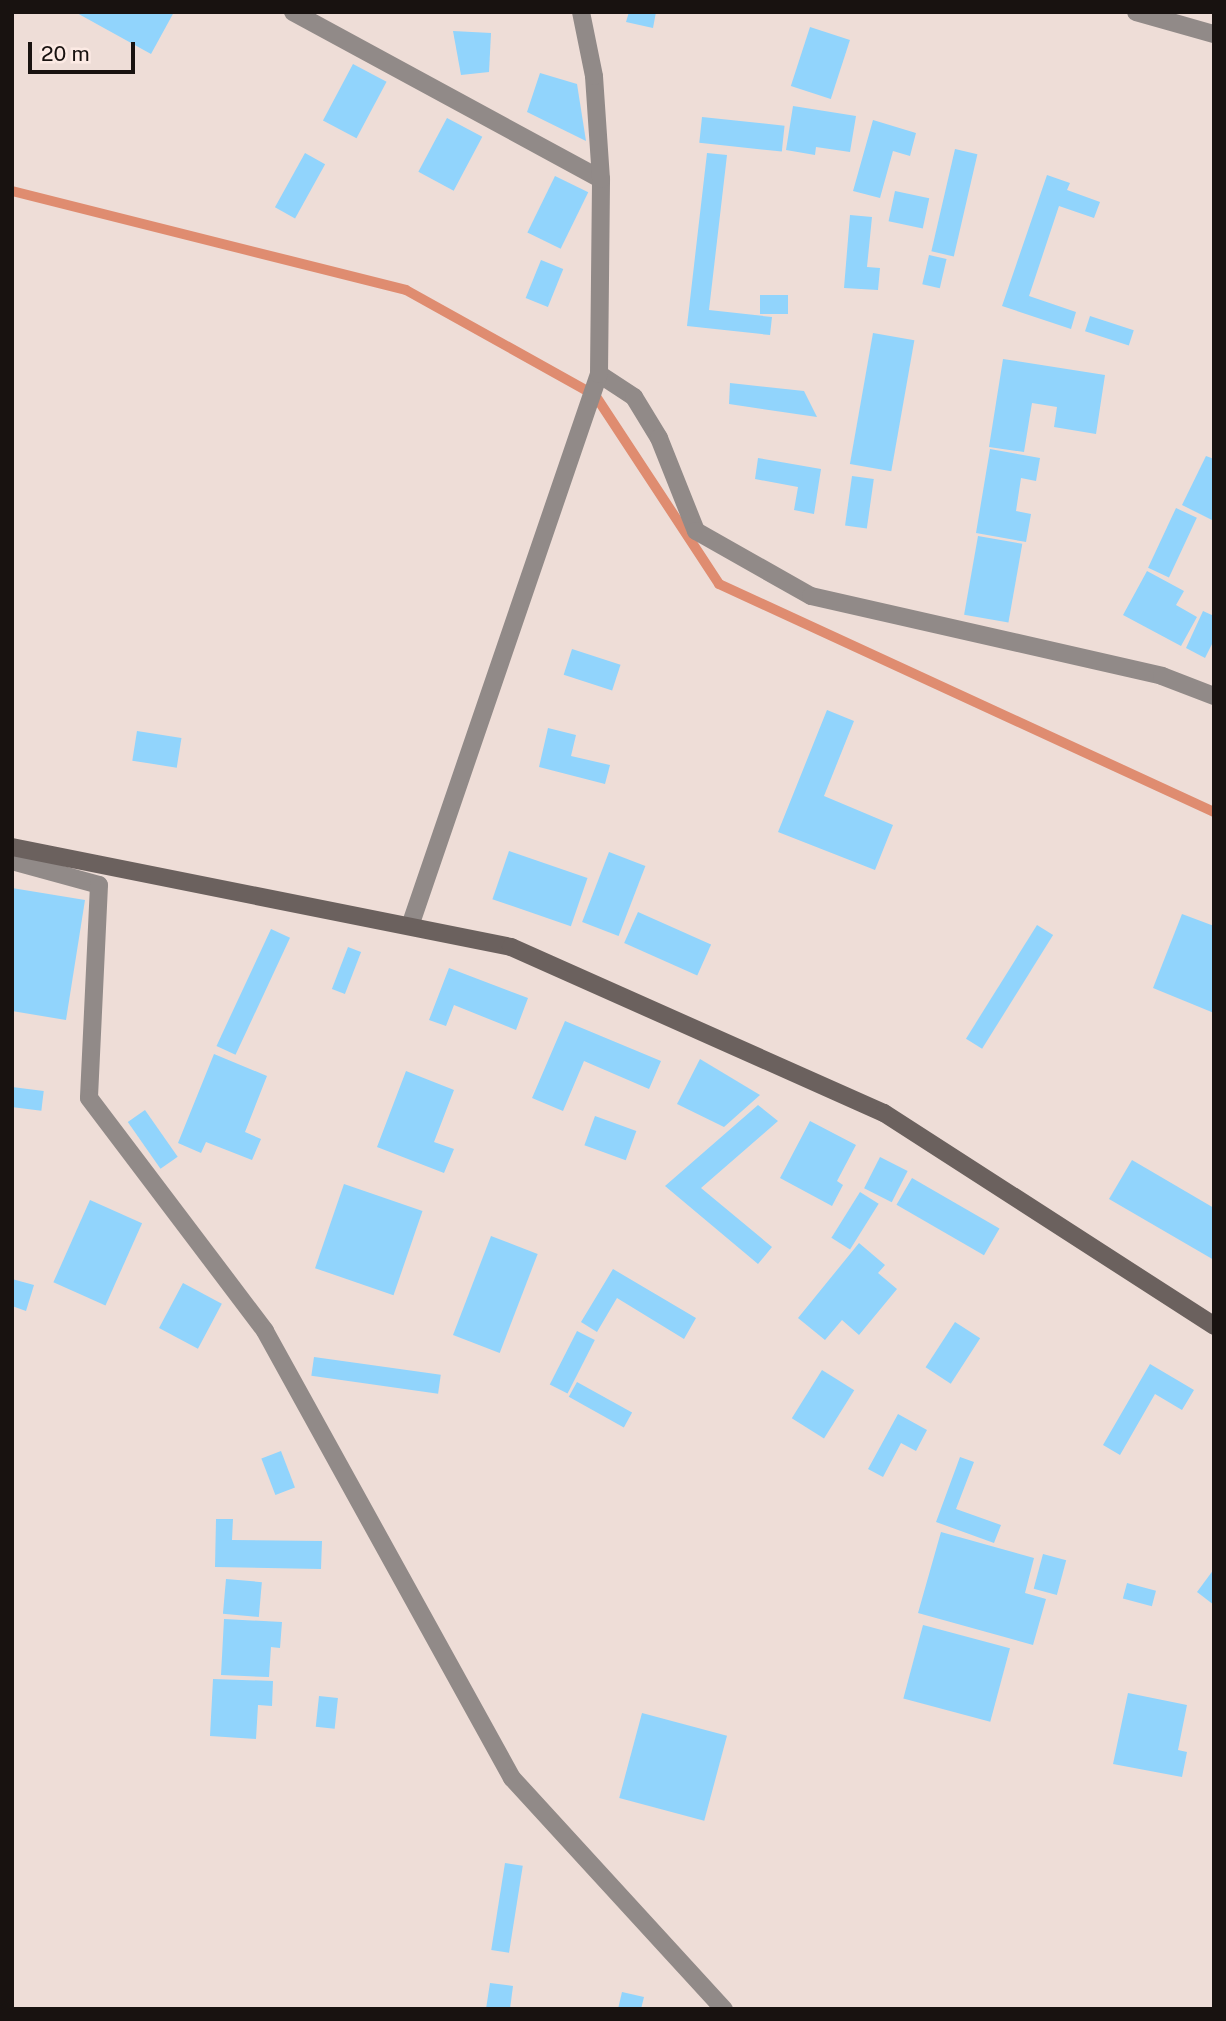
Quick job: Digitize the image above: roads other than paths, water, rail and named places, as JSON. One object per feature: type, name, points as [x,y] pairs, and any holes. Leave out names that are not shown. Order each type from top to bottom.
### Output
[{"type":"street","points":[[293,12],[601,179]]},
{"type":"street","points":[[410,926],[598,374],[601,179],[594,75],[581,12]]},
{"type":"street","points":[[1136,12],[1214,34]]},
{"type":"street","points":[[598,374],[634,397],[659,438],[696,531],[811,596],[1162,676],[1214,696]]},
{"type":"street","points":[[12,847],[511,947],[884,1113],[1214,1325]]},
{"type":"street","points":[[12,860],[99,885],[89,1098],[265,1331],[512,1778],[724,2009]]},
{"type":"waterway","points":[[12,191],[406,290],[595,395],[719,584],[1214,812]]}]
